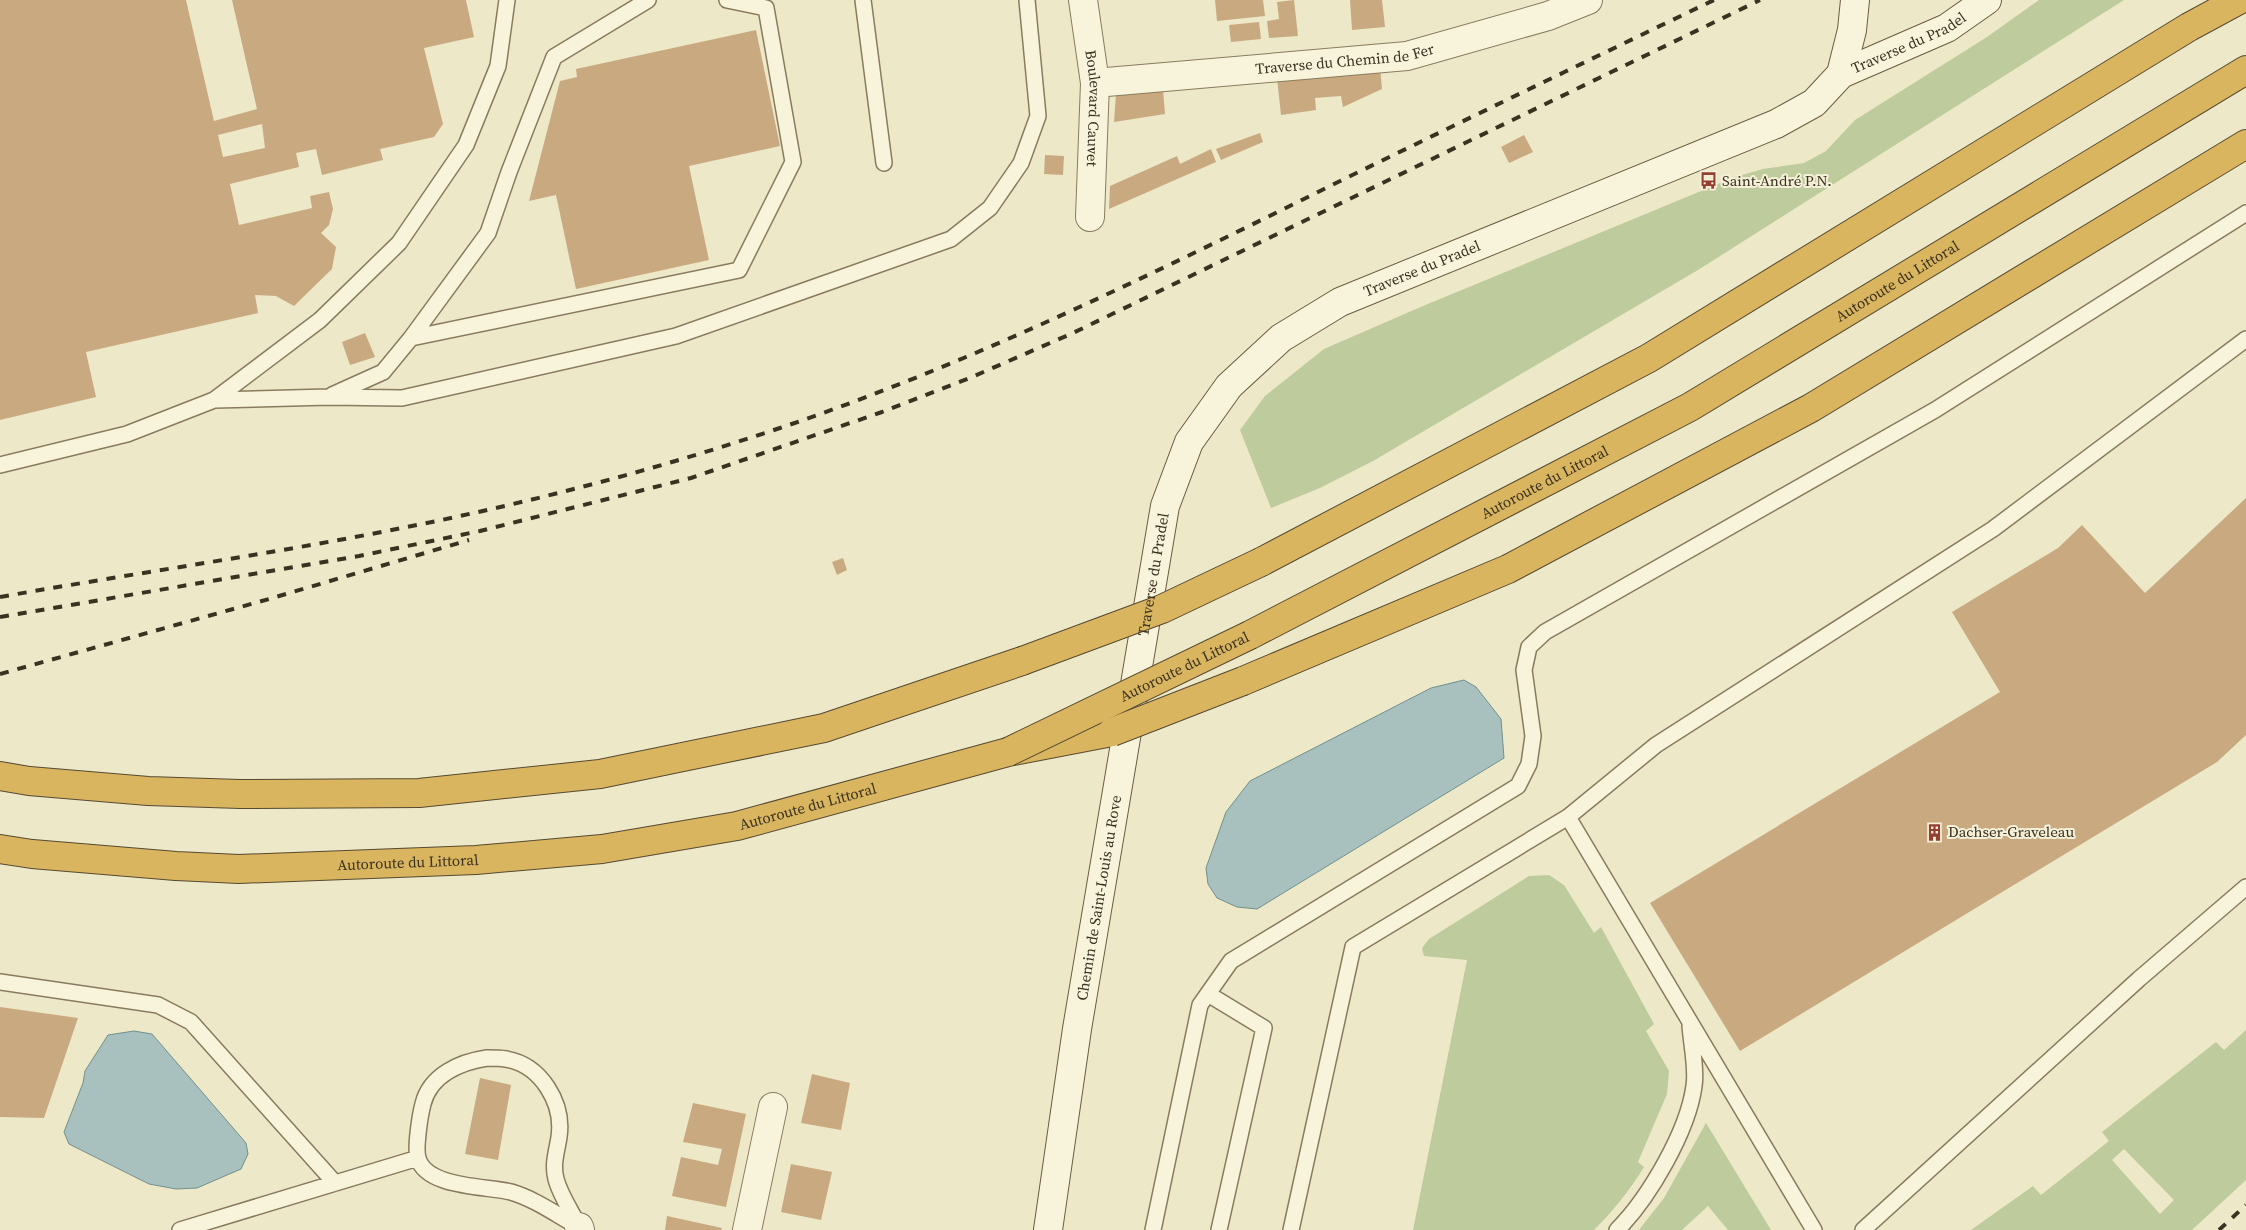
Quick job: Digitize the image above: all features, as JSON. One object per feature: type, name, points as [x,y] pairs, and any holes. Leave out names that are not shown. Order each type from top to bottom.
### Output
[{"type":"highway","points":[[2189,27],[2224,0]]},
{"type":"highway","points":[[0,776],[29,781],[148,791],[240,794],[419,793],[600,774],[824,728],[1022,661],[1162,610],[1261,562],[1649,358],[2189,27],[2239,0]]},
{"type":"highway","name":"Autoroute du Littoral","points":[[0,849],[32,854],[239,869],[476,860],[602,849],[738,826],[1008,752],[1250,635],[1690,407],[2246,70]]},
{"type":"highway","points":[[1008,752],[1112,732],[1244,682],[1508,569],[1811,408],[2246,144]]},
{"type":"main road","name":"Boulevard Cauvet","points":[[1083,0],[1095,83],[1090,217]]},
{"type":"main road","name":"Traverse du Chemin de Fer","points":[[1095,83],[1407,56],[1548,16],[1588,0]]},
{"type":"main road","points":[[1841,74],[1852,30],[1855,0]]},
{"type":"main road","name":"Traverse du Pradel","points":[[1121,767],[1165,506],[1188,442],[1229,386],[1281,338],[1340,302],[1776,124],[1814,103],[1841,74],[1947,28],[1988,0]]},
{"type":"main road","name":"Chemin de Saint-Louis au Rove","points":[[1048,1230],[1077,1030],[1121,767]]},
{"type":"main road","name":"Chemin de Saint-Louis au Rove","points":[[1029,1230],[1077,1030]]},
{"type":"main road","points":[[747,1230],[773,1107]]},
{"type":"lane","points":[[0,465],[127,434],[214,400],[320,320],[399,243],[466,145],[498,66],[507,0]]},
{"type":"lane","points":[[329,397],[383,372],[411,338],[488,233],[509,172],[554,57],[648,0]]},
{"type":"lane","points":[[411,338],[738,270],[793,162],[766,8],[727,0]]},
{"type":"lane","points":[[864,0],[884,163]]},
{"type":"lane","points":[[214,400],[329,397],[402,398],[676,336],[951,239],[990,208],[1021,163],[1038,116],[1027,0]]},
{"type":"lane","points":[[1153,1230],[1200,1005],[1231,962],[1518,786],[1529,764],[1533,736],[1524,670],[1529,647],[1545,632],[1935,410],[2246,213]]},
{"type":"lane","points":[[1291,1230],[1353,947],[1568,817],[1656,745],[1993,530],[2246,339]]},
{"type":"lane","points":[[1568,817],[1814,1230]]},
{"type":"lane","points":[[1863,1230],[2139,979],[2246,887]]},
{"type":"lane","points":[[0,982],[158,1005],[190,1022],[335,1183]]},
{"type":"lane","points":[[1208,994],[1264,1028],[1219,1230]]},
{"type":"lane","points":[[1617,1230],[1634,1213],[1678,1140],[1694,1086],[1690,1021]]},
{"type":"lane","points":[[487,1058],[507,1059],[536,1074],[553,1096],[560,1116],[559,1137],[554,1156],[556,1179],[580,1229],[543,1206],[511,1192],[436,1178],[425,1168],[418,1158],[420,1119],[424,1101],[431,1084],[447,1071],[469,1061],[487,1058]]},
{"type":"lane","points":[[180,1230],[418,1158]]},
{"type":"green space","points":[[2039,0],[2124,0],[1698,270],[1373,461],[1320,488],[1271,508],[1240,430],[1265,396],[1324,349],[1735,177],[1763,169],[1804,163],[1826,151],[1855,120],[1987,37]]},
{"type":"green space","points":[[1549,875],[1564,885],[1594,933],[1601,927],[1654,1024],[1646,1031],[1669,1071],[1667,1094],[1638,1162],[1644,1167],[1621,1200],[1594,1230],[1413,1230],[1467,960],[1424,956],[1422,948],[1429,939],[1529,876]]},
{"type":"green space","points":[[2246,1030],[2246,1180],[2192,1230],[1971,1230],[2033,1186],[2041,1195],[2109,1141],[2102,1132],[2216,1042],[2224,1050]],"holes":[[[2124,1149],[2174,1200],[2160,1214],[2112,1160]]]},
{"type":"green space","points":[[1706,1123],[1771,1230],[1728,1230],[1708,1206],[1682,1230],[1639,1230],[1664,1198]]},
{"type":"water","points":[[1464,680],[1476,687],[1501,719],[1504,758],[1257,909],[1237,907],[1217,898],[1208,884],[1206,868],[1226,812],[1250,781],[1431,688]]},
{"type":"water","points":[[134,1031],[152,1034],[246,1143],[248,1154],[241,1169],[197,1188],[176,1189],[149,1184],[69,1144],[64,1132],[83,1083],[85,1071],[108,1035]]},
{"type":"building","points":[[0,0],[186,0],[214,121],[257,109],[232,0],[466,0],[474,37],[424,48],[443,124],[434,137],[380,149],[383,160],[322,175],[316,149],[296,153],[299,167],[230,184],[239,225],[312,208],[310,196],[329,192],[333,209],[329,225],[321,233],[336,247],[332,269],[294,306],[276,296],[255,295],[258,313],[86,352],[96,397],[0,420]],"holes":[[[262,124],[265,148],[223,157],[218,135]]]},
{"type":"building","points":[[1215,0],[1263,0],[1265,16],[1217,21]]},
{"type":"building","points":[[1294,0],[1298,36],[1269,38],[1267,21],[1279,19],[1277,2]]},
{"type":"building","points":[[1350,0],[1382,0],[1385,27],[1352,30]]},
{"type":"building","points":[[1259,22],[1261,39],[1231,42],[1229,25]]},
{"type":"building","points":[[756,30],[780,146],[689,166],[709,260],[576,289],[556,195],[529,201],[560,81],[577,77],[576,69]]},
{"type":"building","points":[[1380,67],[1382,89],[1343,107],[1341,96],[1315,98],[1316,110],[1281,115],[1277,78]]},
{"type":"building","points":[[1163,89],[1165,114],[1114,122],[1116,94]]},
{"type":"building","points":[[1260,133],[1263,142],[1221,160],[1216,149]]},
{"type":"building","points":[[1524,135],[1533,152],[1509,163],[1501,147]]},
{"type":"building","points":[[1211,149],[1216,162],[1109,209],[1110,186],[1177,156],[1180,164]]},
{"type":"building","points":[[1045,155],[1064,156],[1063,175],[1044,174]]},
{"type":"building","points":[[365,333],[375,357],[350,365],[342,342]]},
{"type":"building","name":"Dachser-Graveleau","points":[[2246,498],[2246,735],[2217,762],[1740,1051],[1650,903],[2000,692],[1952,612],[2058,548],[2082,525],[2145,593]]},
{"type":"building","points":[[843,558],[847,570],[837,575],[832,562]]},
{"type":"building","points":[[0,1007],[78,1018],[44,1118],[0,1117]]},
{"type":"building","points":[[812,1074],[850,1083],[841,1130],[801,1123]]},
{"type":"building","points":[[480,1078],[511,1085],[498,1160],[465,1154]]},
{"type":"building","points":[[693,1103],[746,1114],[726,1207],[672,1196],[681,1157],[718,1165],[722,1149],[683,1142]]},
{"type":"building","points":[[791,1164],[832,1172],[821,1220],[781,1212]]},
{"type":"building","points":[[667,1216],[722,1228],[721,1230],[665,1230]]},
{"type":"railway","points":[[0,597],[306,546],[501,507],[642,471],[734,443],[852,403],[992,346],[1130,284],[1714,0]]},
{"type":"railway","points":[[0,617],[359,556],[480,531],[691,478],[882,412],[972,377],[1073,333],[1760,0]]},
{"type":"railway","points":[[0,674],[269,599],[469,540]]},
{"type":"railway","points":[[2219,1230],[2246,1205]]},
{"type":"place","name":"Saint-André P.N.","points":[[1708,181]]},
{"type":"place","name":"Dachser-Graveleau","points":[[1934,832]]}]
